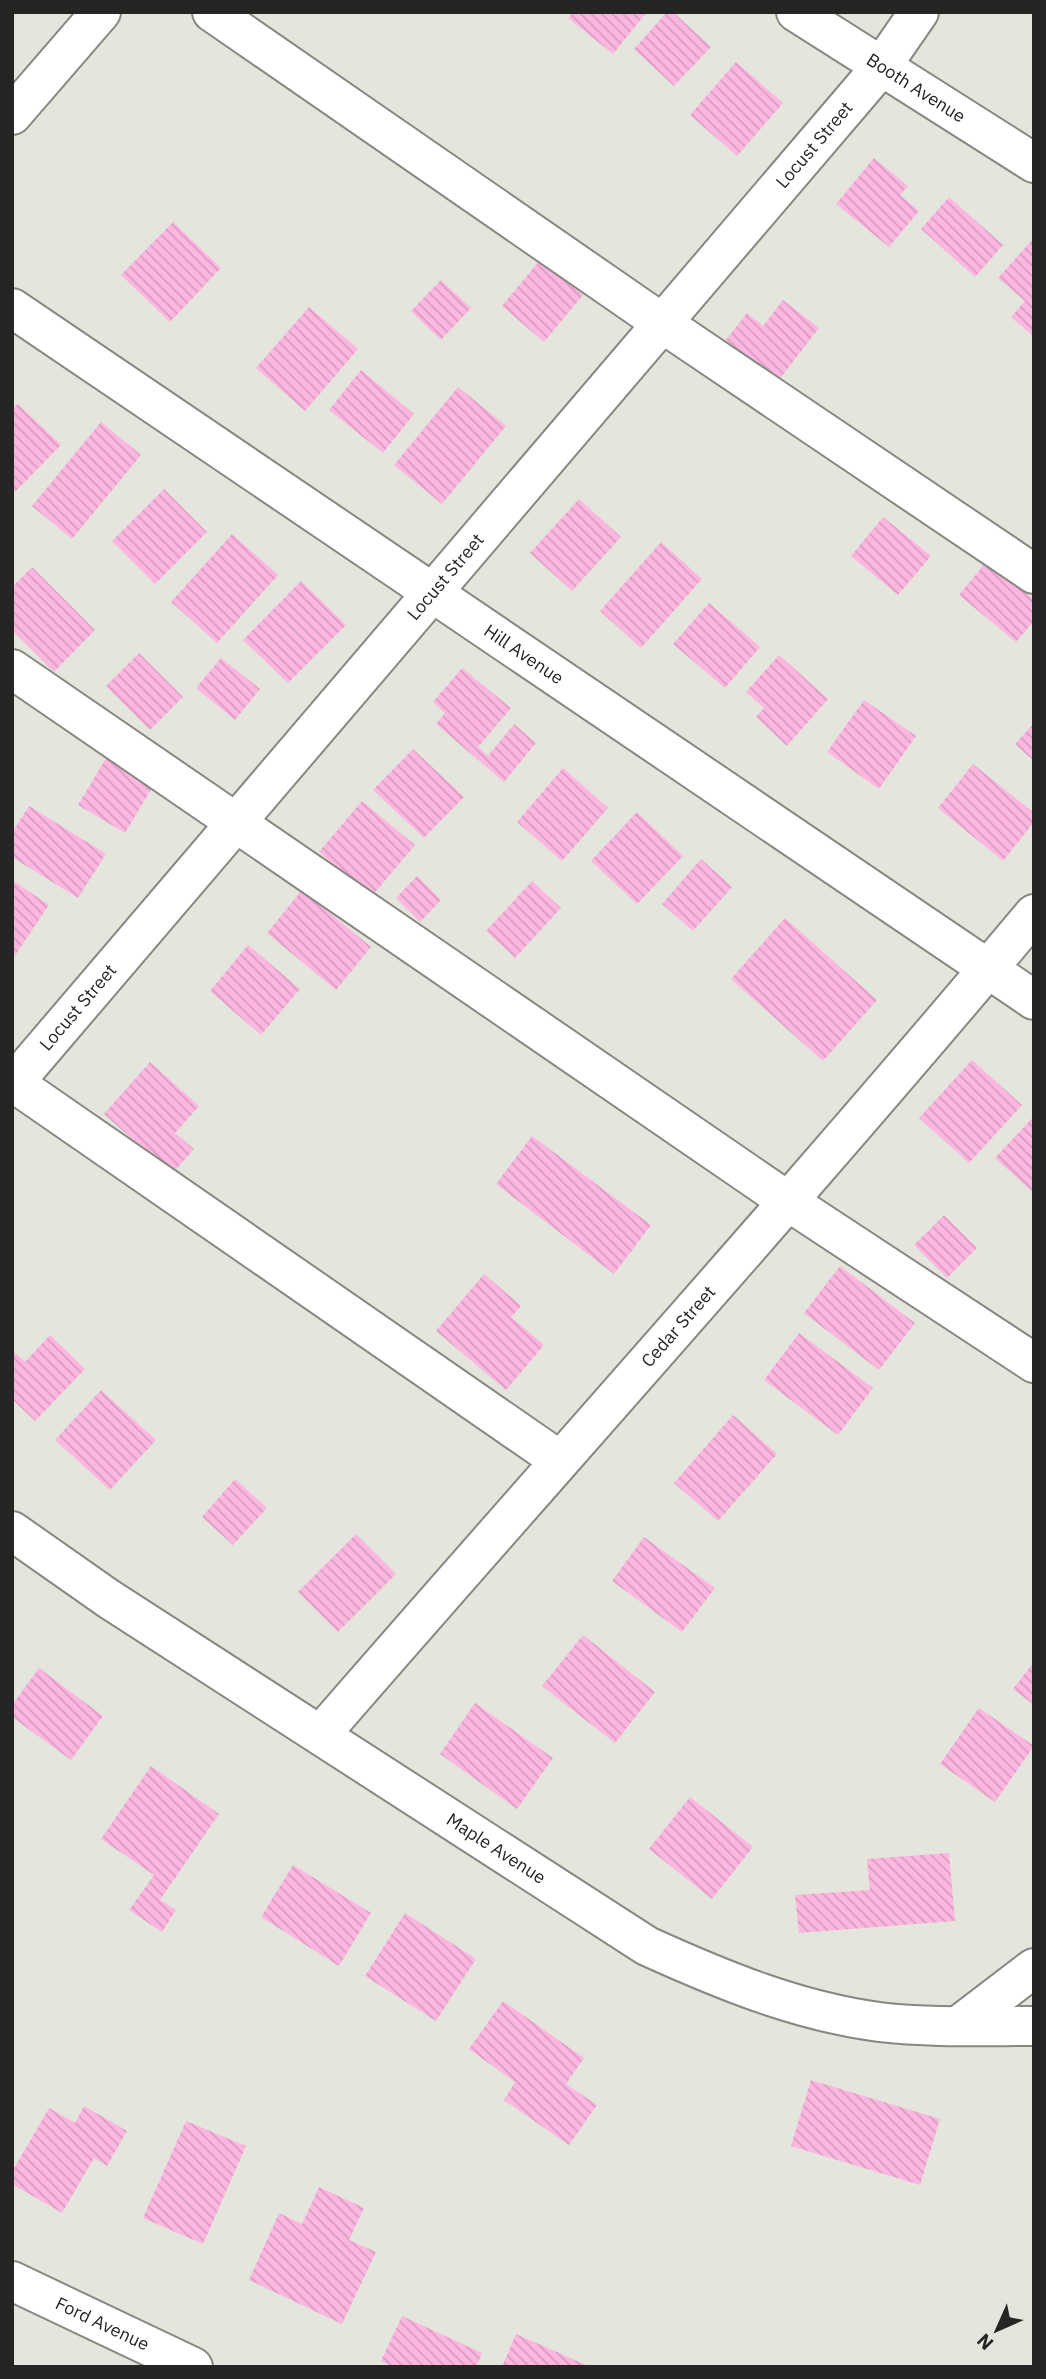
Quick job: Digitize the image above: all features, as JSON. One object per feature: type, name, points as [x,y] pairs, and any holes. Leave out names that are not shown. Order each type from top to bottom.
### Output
[{"type":"street","points":[[12,115],[101,12]]},
{"type":"street","points":[[212,12],[662,323],[1034,574]]},
{"type":"street","name":"Booth Avenue","points":[[796,12],[1034,163]]},
{"type":"street","name":"Locust Street","points":[[13,1084],[881,67],[919,12]]},
{"type":"street","name":"Hill Avenue","points":[[12,308],[1034,1000]]},
{"type":"street","points":[[12,669],[789,1202],[1034,1363]]},
{"type":"street","name":"Cedar Street","points":[[321,1734],[559,1460],[789,1202],[1034,914]]},
{"type":"street","points":[[13,1084],[559,1460]]},
{"type":"street","name":"Maple Avenue","points":[[12,1531],[109,1599],[647,1946],[722,1980],[800,2006],[879,2022],[1034,2026]]},
{"type":"street","points":[[958,2026],[1034,1968]]},
{"type":"street","name":"Ford Avenue","points":[[12,2281],[194,2367]]},
{"type":"building","points":[[573,12],[647,12],[613,54],[568,18]]},
{"type":"building","points":[[667,12],[673,12],[711,47],[674,86],[634,49]]},
{"type":"building","points":[[736,62],[783,103],[737,156],[690,115]]},
{"type":"building","points":[[874,158],[908,186],[900,195],[919,211],[889,247],[836,204]]},
{"type":"building","points":[[949,197],[1003,245],[975,277],[921,229]]},
{"type":"building","points":[[173,222],[221,268],[170,322],[121,275]]},
{"type":"building","points":[[1034,238],[1034,337],[1011,317],[1025,301],[998,278]]},
{"type":"building","points":[[541,259],[583,295],[544,342],[502,306]]},
{"type":"building","points":[[441,280],[471,308],[441,340],[411,311]]},
{"type":"building","points":[[783,300],[819,328],[778,381],[726,340],[747,313],[763,326]]},
{"type":"building","points":[[309,307],[358,349],[305,411],[256,368]]},
{"type":"building","points":[[361,370],[414,414],[383,453],[329,410]]},
{"type":"building","points":[[458,387],[506,426],[442,504],[394,465]]},
{"type":"building","points":[[18,404],[61,445],[12,495],[12,410]]},
{"type":"building","points":[[101,422],[141,455],[72,539],[32,506]]},
{"type":"building","points":[[164,489],[207,532],[155,584],[112,541]]},
{"type":"building","points":[[579,499],[621,537],[572,591],[530,553]]},
{"type":"building","points":[[883,517],[931,556],[898,595],[851,556]]},
{"type":"building","points":[[232,534],[278,575],[217,643],[171,602]]},
{"type":"building","points":[[661,542],[702,579],[641,648],[600,611]]},
{"type":"building","points":[[987,561],[1034,599],[1034,621],[1016,642],[959,595]]},
{"type":"building","points":[[32,567],[95,630],[54,672],[12,630],[12,587]]},
{"type":"building","points":[[301,581],[346,625],[288,683],[243,640]]},
{"type":"building","points":[[709,603],[760,647],[725,688],[673,644]]},
{"type":"building","points":[[139,653],[183,697],[150,730],[106,686]]},
{"type":"building","points":[[779,655],[828,699],[787,746],[756,717],[764,708],[746,692]]},
{"type":"building","points":[[221,658],[260,689],[235,720],[196,688]]},
{"type":"building","points":[[462,668],[511,708],[478,747],[488,756],[514,724],[536,743],[504,782],[436,724],[445,713],[433,702]]},
{"type":"building","points":[[864,700],[916,736],[879,789],[827,752]]},
{"type":"building","points":[[1034,723],[1034,761],[1015,744]]},
{"type":"building","points":[[413,749],[464,797],[424,838],[373,790]]},
{"type":"building","points":[[108,755],[155,783],[125,833],[78,805]]},
{"type":"building","points":[[973,764],[1034,813],[1034,822],[1003,861],[938,808]]},
{"type":"building","points":[[563,768],[608,808],[562,861],[517,822]]},
{"type":"building","points":[[362,801],[415,845],[372,896],[319,852]]},
{"type":"building","points":[[29,806],[106,854],[78,898],[12,857],[12,833]]},
{"type":"building","points":[[637,812],[683,856],[637,904],[591,861]]},
{"type":"building","points":[[701,859],[732,887],[693,931],[662,904]]},
{"type":"building","points":[[417,876],[441,900],[420,922],[396,898]]},
{"type":"building","points":[[12,880],[49,905],[12,960]]},
{"type":"building","points":[[532,881],[561,908],[515,958],[486,931]]},
{"type":"building","points":[[302,890],[371,947],[336,990],[267,933]]},
{"type":"building","points":[[785,918],[877,1000],[823,1061],[731,979]]},
{"type":"building","points":[[248,945],[300,989],[261,1035],[210,991]]},
{"type":"building","points":[[972,1060],[1022,1105],[969,1163],[919,1118]]},
{"type":"building","points":[[150,1062],[199,1106],[175,1133],[194,1149],[172,1174],[104,1114]]},
{"type":"building","points":[[1034,1116],[1034,1193],[995,1158]]},
{"type":"building","points":[[532,1136],[651,1225],[614,1274],[496,1184]]},
{"type":"building","points":[[944,1215],[977,1248],[947,1278],[914,1245]]},
{"type":"building","points":[[840,1266],[915,1323],[879,1370],[804,1313]]},
{"type":"building","points":[[484,1274],[521,1306],[511,1317],[544,1345],[506,1390],[436,1331]]},
{"type":"building","points":[[799,1333],[873,1388],[838,1435],[764,1380]]},
{"type":"building","points":[[50,1335],[85,1369],[35,1421],[12,1399],[12,1350],[25,1362]]},
{"type":"building","points":[[101,1390],[156,1440],[110,1490],[55,1440]]},
{"type":"building","points":[[733,1415],[777,1454],[718,1521],[674,1483]]},
{"type":"building","points":[[235,1479],[267,1508],[233,1545],[202,1517]]},
{"type":"building","points":[[356,1534],[396,1574],[338,1632],[298,1592]]},
{"type":"building","points":[[644,1537],[715,1588],[682,1632],[612,1581]]},
{"type":"building","points":[[583,1635],[655,1692],[615,1743],[542,1686]]},
{"type":"building","points":[[1034,1662],[1034,1705],[1013,1689]]},
{"type":"building","points":[[39,1668],[103,1716],[71,1760],[12,1717],[12,1705]]},
{"type":"building","points":[[475,1703],[553,1758],[517,1809],[440,1754]]},
{"type":"building","points":[[979,1708],[1034,1746],[995,1802],[940,1764]]},
{"type":"building","points":[[151,1766],[219,1814],[160,1900],[176,1910],[162,1932],[129,1910],[154,1875],[101,1839]]},
{"type":"building","points":[[690,1797],[753,1847],[712,1899],[649,1849]]},
{"type":"building","points":[[949,1853],[955,1921],[799,1933],[795,1895],[870,1890],[867,1859]]},
{"type":"building","points":[[293,1865],[371,1913],[339,1966],[261,1917]]},
{"type":"building","points":[[405,1913],[476,1959],[436,2021],[365,1976]]},
{"type":"building","points":[[503,2001],[584,2058],[566,2084],[597,2105],[569,2145],[504,2100],[515,2082],[469,2049]]},
{"type":"building","points":[[811,2080],[940,2119],[920,2185],[791,2146]]},
{"type":"building","points":[[84,2106],[127,2131],[107,2166],[94,2158],[62,2213],[12,2184],[12,2172],[49,2108],[75,2123]]},
{"type":"building","points":[[186,2121],[246,2146],[203,2244],[143,2218]]},
{"type":"building","points":[[319,2187],[364,2208],[349,2240],[376,2252],[342,2324],[249,2280],[279,2213],[302,2224]]},
{"type":"building","points":[[402,2316],[482,2353],[476,2367],[393,2367],[381,2361]]},
{"type":"building","points":[[516,2334],[591,2367],[502,2367]]}]
